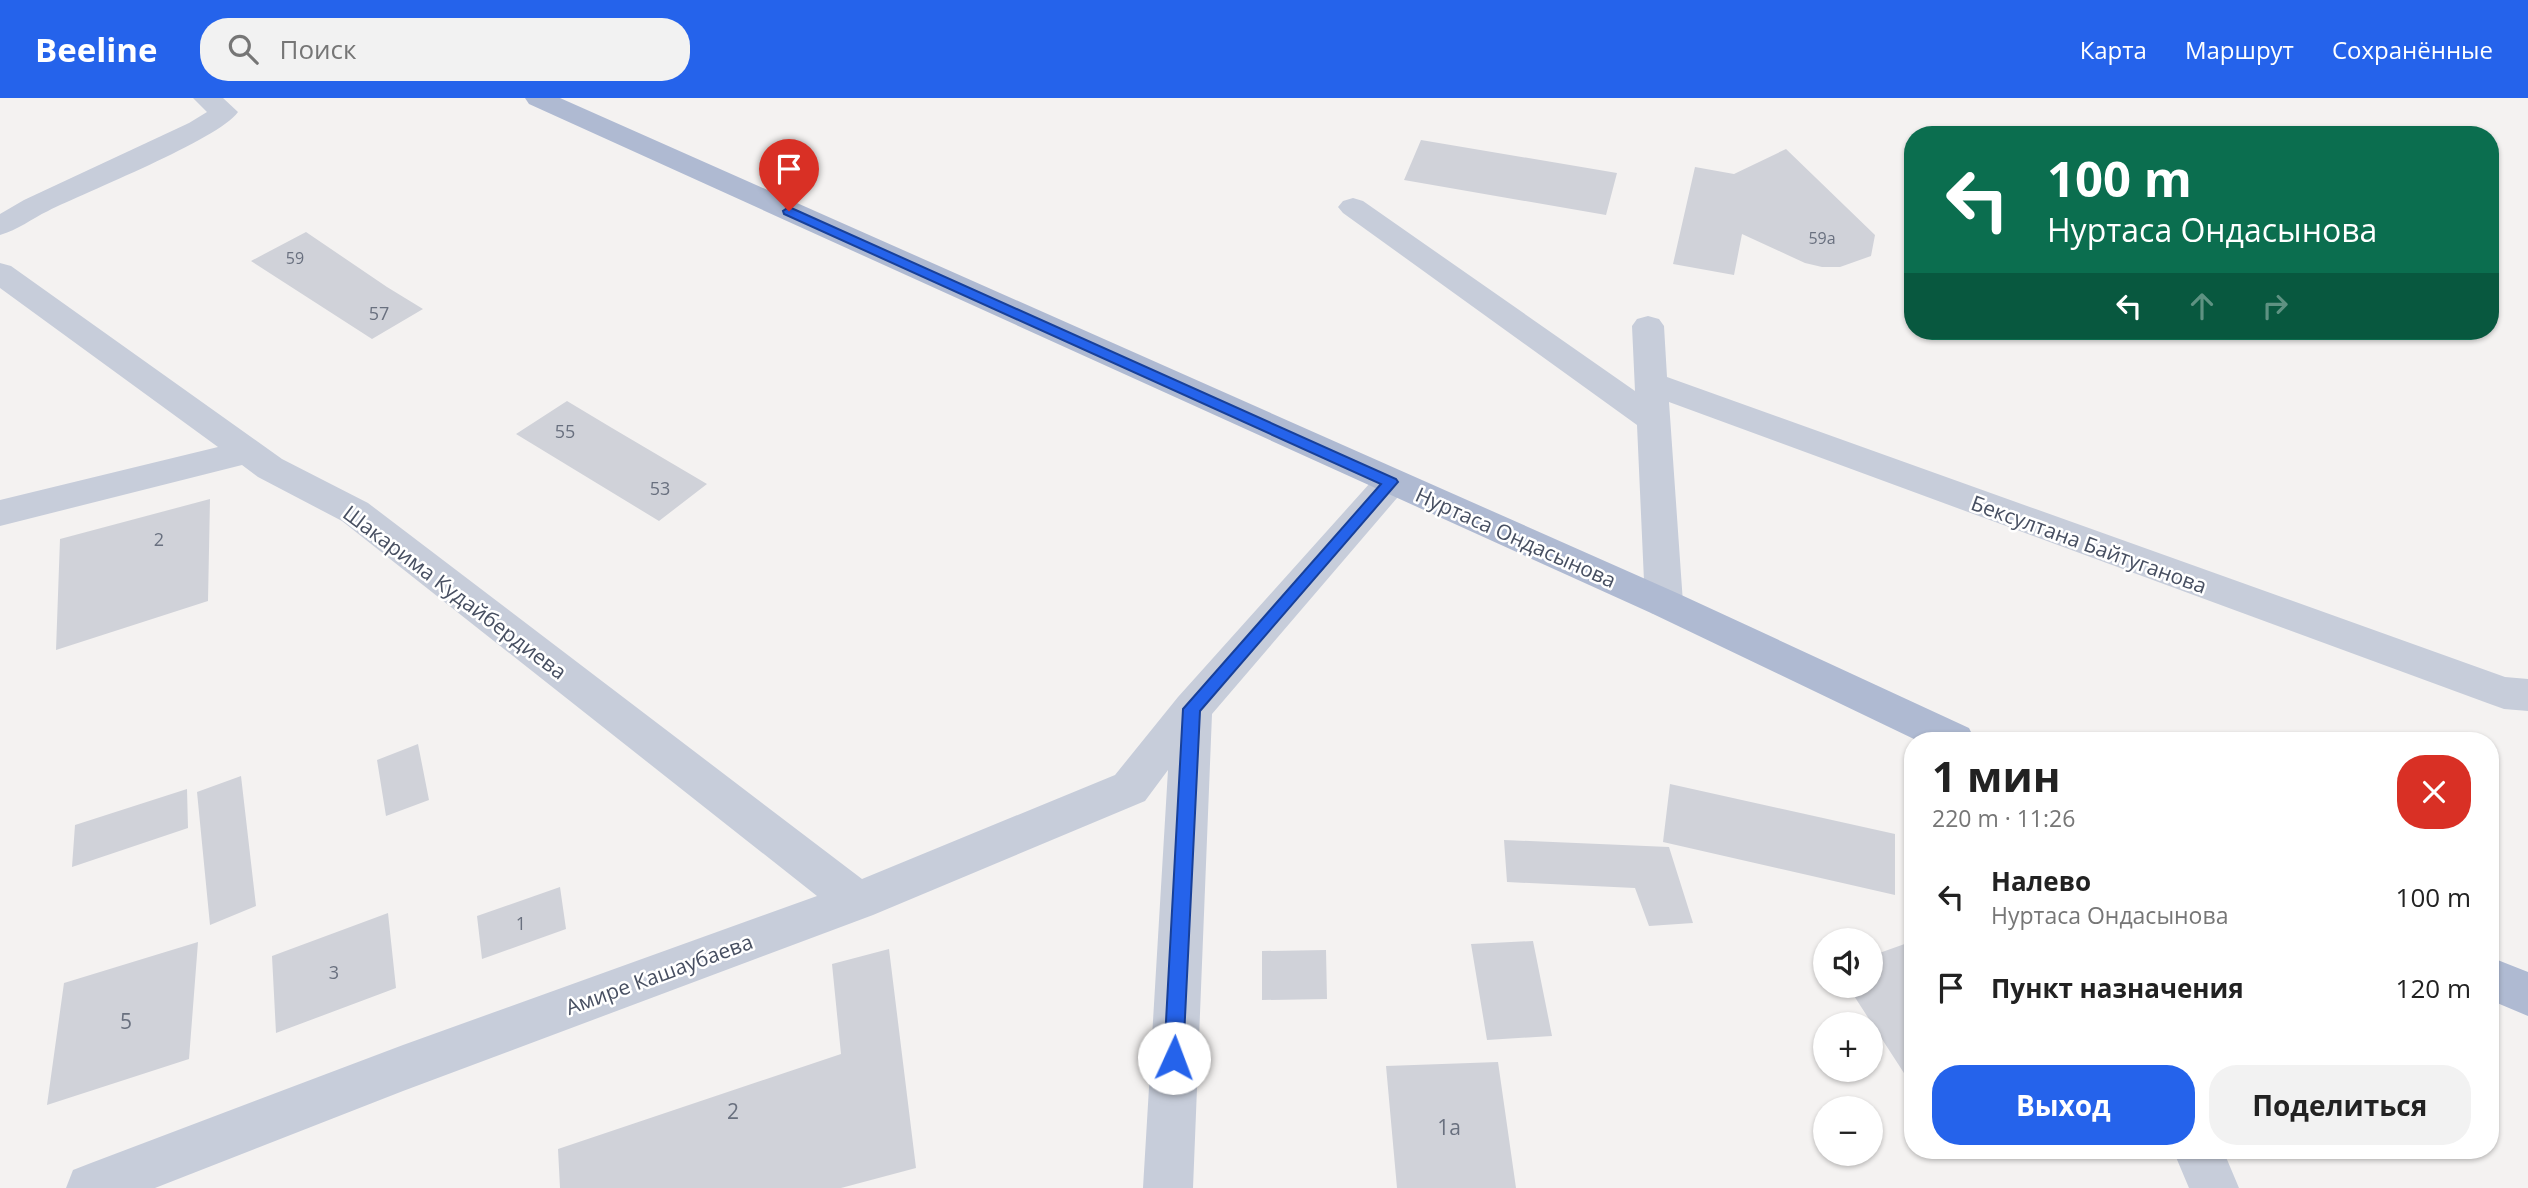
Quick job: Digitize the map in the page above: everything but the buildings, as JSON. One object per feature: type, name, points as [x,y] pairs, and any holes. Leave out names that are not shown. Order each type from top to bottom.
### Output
[{"type":"main road","name":"Нуртаса Ондасынова","points":[[538,98],[1664,603],[1938,732]]},
{"type":"main road","points":[[2499,982],[2528,994]]},
{"type":"street","points":[[0,226],[34,206],[199,129],[224,112],[206,98]]},
{"type":"street","points":[[1353,207],[1655,421]]},
{"type":"street","name":"Шакарима Кудайбердиева","points":[[0,273],[270,468],[355,512],[856,901]]},
{"type":"street","points":[[1648,326],[1664,603]]},
{"type":"street","name":"Бексултана Байтуганова","points":[[1652,384],[2296,620],[2504,693],[2528,695]]},
{"type":"street","points":[[0,513],[248,452]]},
{"type":"street","name":"Амире Кашаубаева","points":[[90,1188],[416,1063],[856,901],[1130,788],[1192,709],[1391,482]]},
{"type":"street","points":[[1168,1188],[1192,709]]},
{"type":"street","points":[[2202,1159],[2214,1188]]},
{"type":"route","points":[[789,211],[1391,482],[1192,709],[1174,1058]]}]
